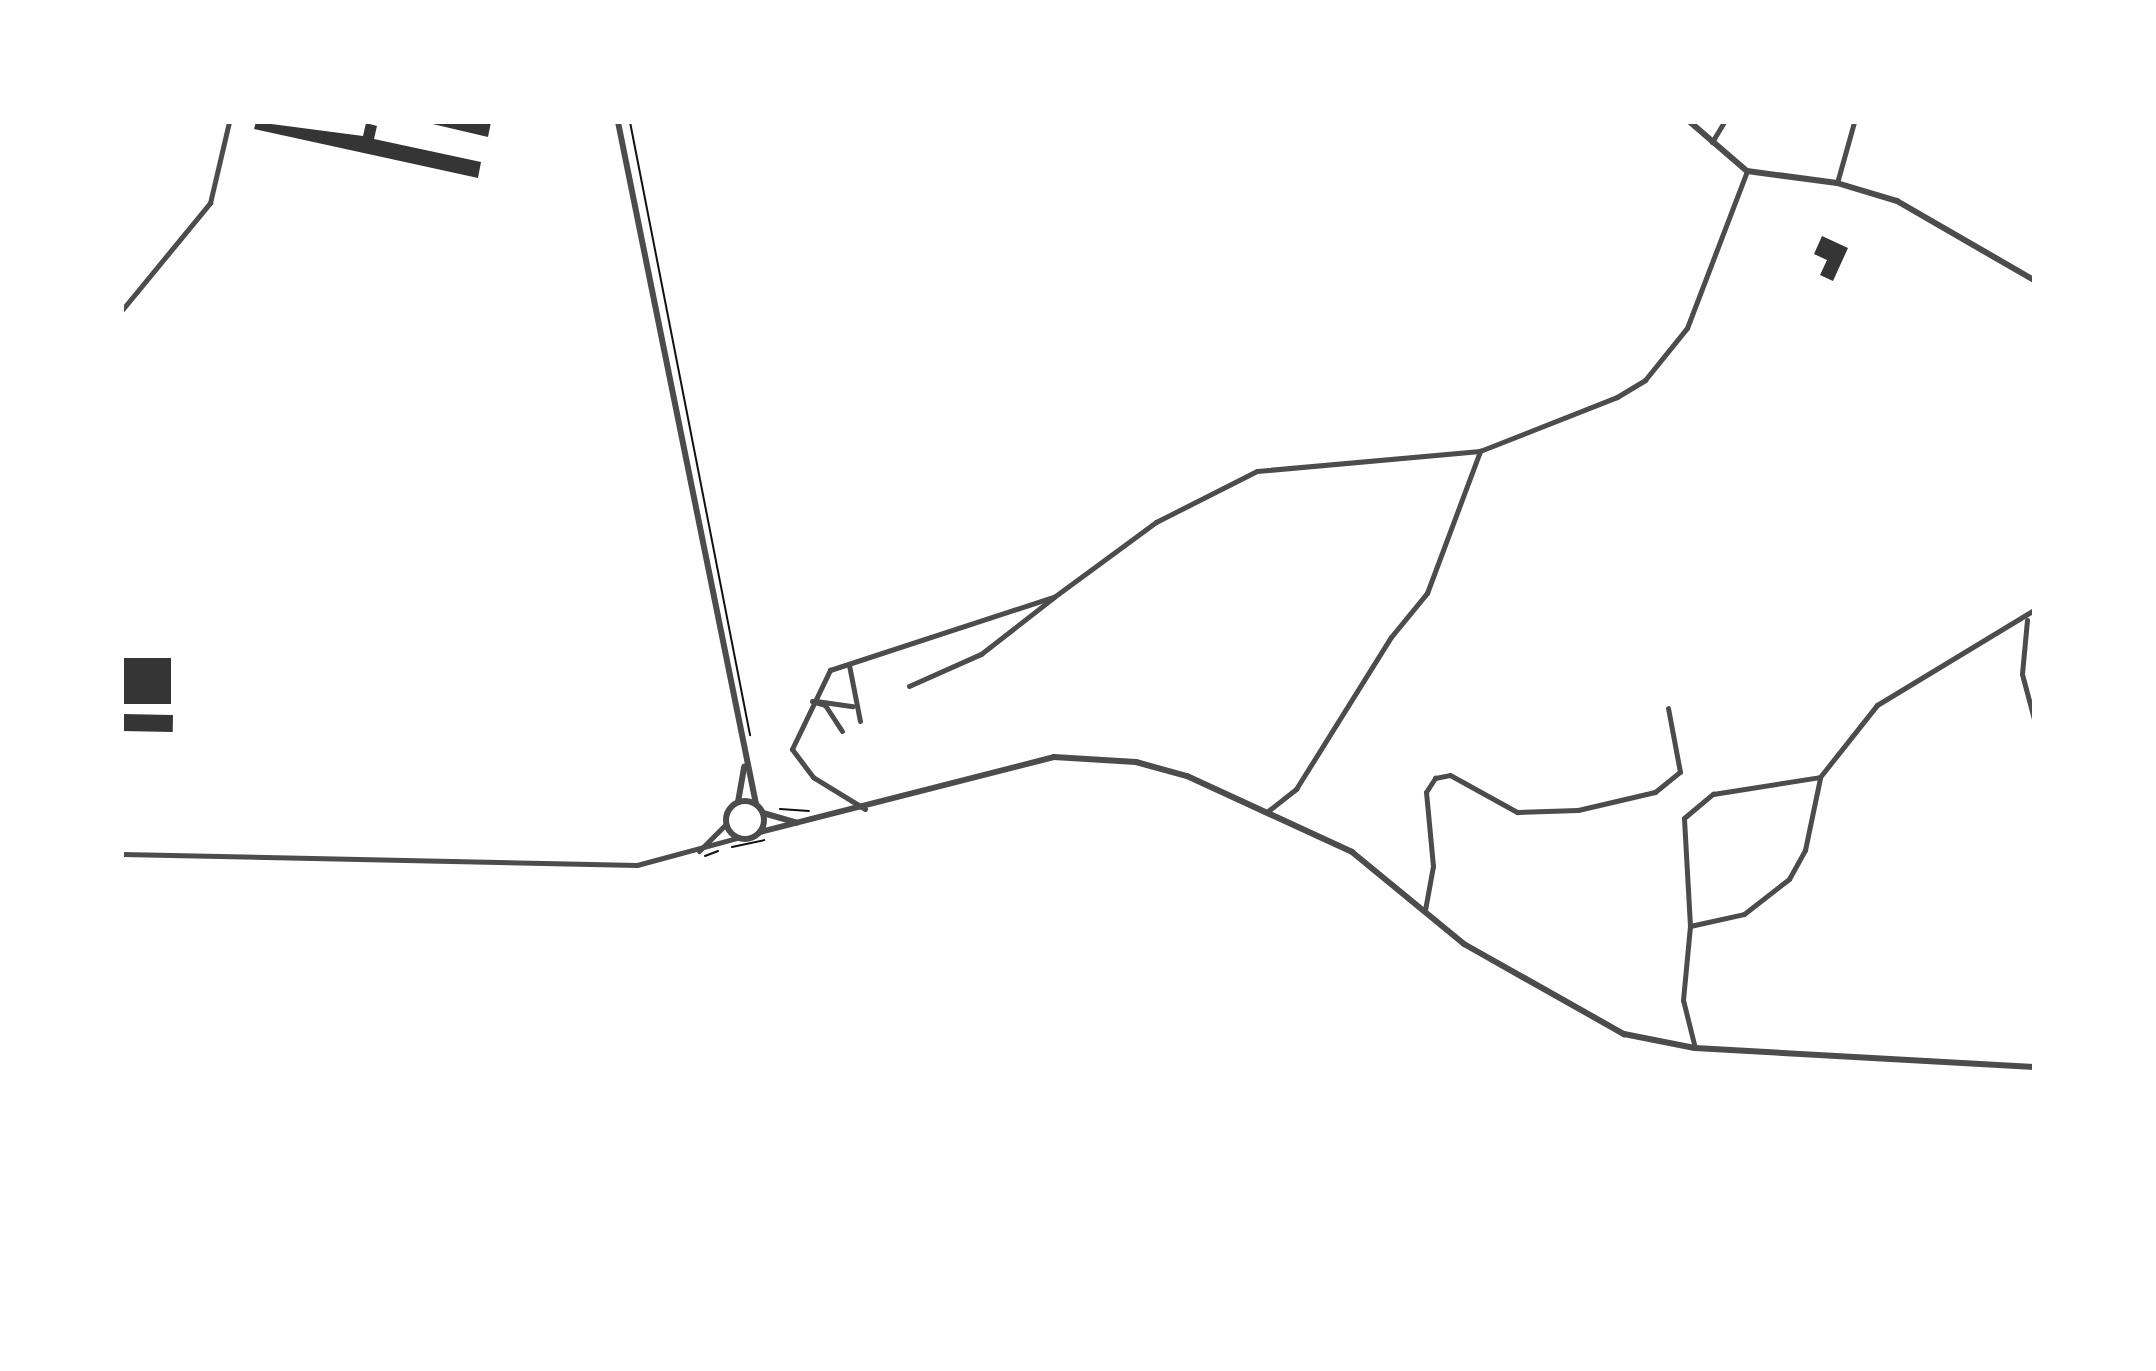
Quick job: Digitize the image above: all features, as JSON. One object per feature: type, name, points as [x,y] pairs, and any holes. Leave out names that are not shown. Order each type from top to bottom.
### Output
[{"type":"street","points":[[122,310],[210,203],[229,122]]},
{"type":"street","points":[[618,122],[744,767],[756,804],[763,813],[800,823]]},
{"type":"street","points":[[1690,122],[1747,171],[1837,183],[1921,211],[2034,280]]},
{"type":"street","points":[[1712,142],[1724,122]]},
{"type":"street","points":[[1837,183],[1854,122]]},
{"type":"street","points":[[909,686],[981,654],[1156,522],[1257,471],[1480,451],[1570,421],[1645,380],[1687,328],[1747,171]]},
{"type":"street","points":[[1268,811],[1296,789],[1391,637],[1427,593],[1480,451]]},
{"type":"street","points":[[865,809],[813,777],[792,749],[823,677],[849,664],[1054,597]]},
{"type":"street","points":[[2034,610],[2027,620],[2022,674],[2034,719]]},
{"type":"street","points":[[1690,926],[1744,914],[1789,879],[1805,850],[1820,777],[1877,705],[1971,642],[2027,620]]},
{"type":"street","points":[[849,664],[854,706],[860,721]]},
{"type":"street","points":[[812,701],[854,706]]},
{"type":"street","points":[[812,701],[825,705],[842,731]]},
{"type":"street","points":[[1425,910],[1433,866],[1426,792],[1435,778],[1450,775],[1532,813],[1655,792],[1680,772],[1668,708]]},
{"type":"street","points":[[122,854],[637,865],[699,851],[760,832],[865,809],[1040,760],[1092,755],[1187,776],[1352,852],[1531,988],[1624,1034],[1695,1048],[2034,1067]]},
{"type":"street","points":[[699,851],[726,824],[738,802],[744,767]]},
{"type":"street","points":[[1695,1048],[1683,1000],[1690,926],[1681,828],[1698,801],[1820,777]]},
{"type":"street","points":[[738,802],[756,804]]},
{"type":"street","points":[[760,832],[763,813]]},
{"type":"street","points":[[726,824],[737,838]]},
{"type":"path","points":[[630,122],[753,747]]},
{"type":"path","points":[[725,849],[772,837]]},
{"type":"building","points":[[256,122],[363,136],[366,123],[377,126],[374,139],[481,162],[478,178],[254,129]]},
{"type":"building","points":[[424,122],[491,122],[488,137]]},
{"type":"building","points":[[1822,236],[1848,248],[1833,281],[1820,275],[1827,260],[1814,254]]},
{"type":"building","points":[[122,658],[171,658],[171,704],[122,704]]},
{"type":"building","points":[[122,714],[173,715],[173,732],[122,731]]}]
